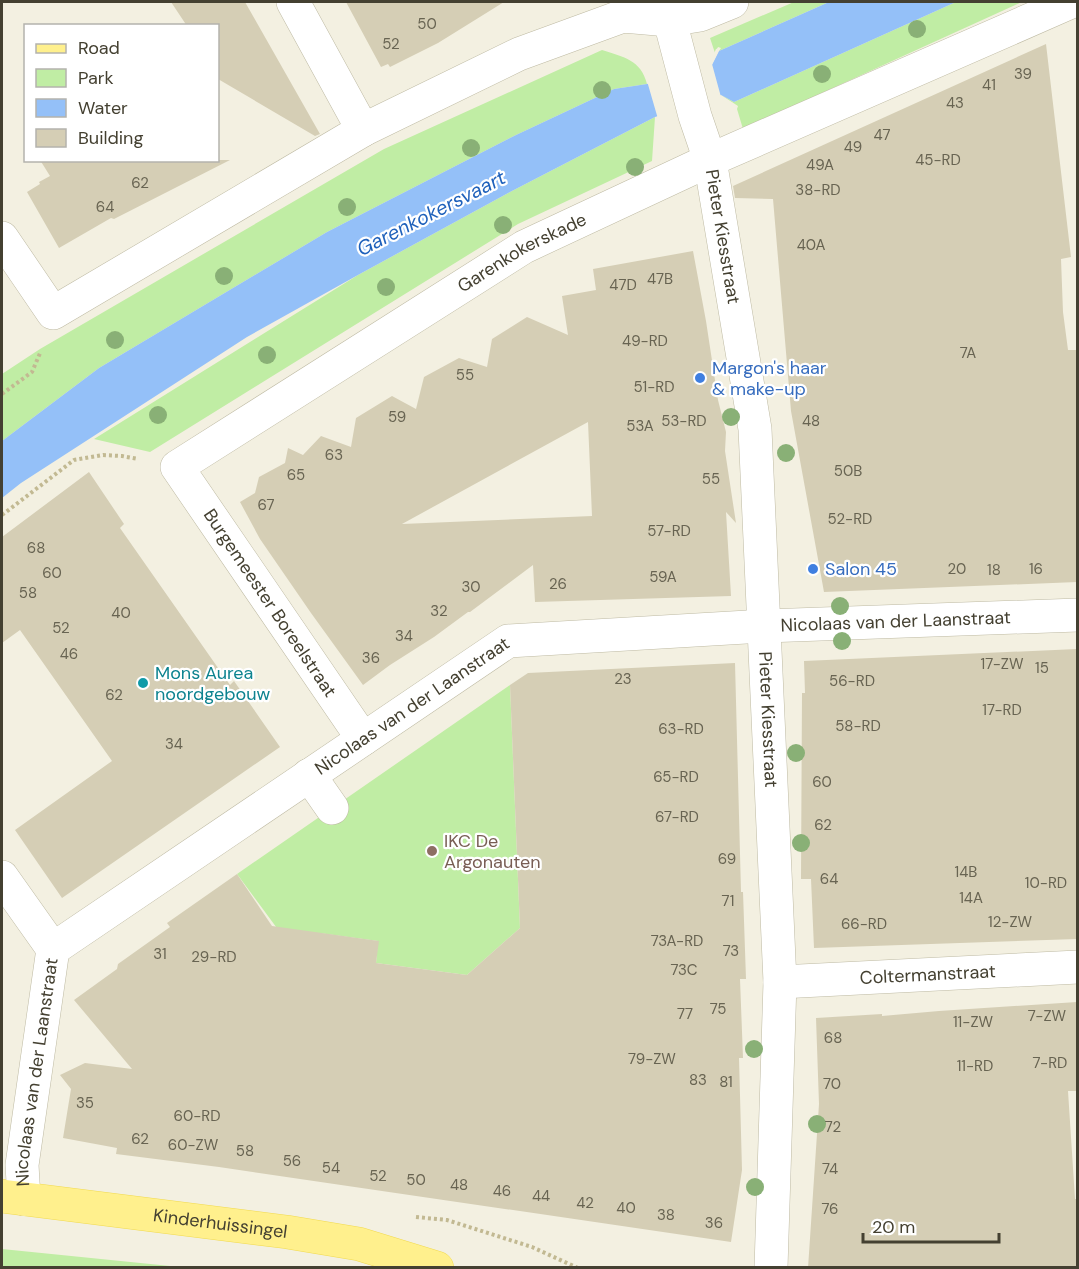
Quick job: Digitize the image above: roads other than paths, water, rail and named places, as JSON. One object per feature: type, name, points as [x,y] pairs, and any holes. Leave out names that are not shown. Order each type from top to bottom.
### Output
[{"type":"main road","name":"Kinderhuissingel","points":[[13,1197],[287,1232],[359,1244],[437,1268]]},
{"type":"street","points":[[293,2],[363,130]]},
{"type":"street","points":[[2,238],[53,313],[363,130],[519,54],[623,16],[667,11],[700,15],[732,2]]},
{"type":"street","name":"Garenkokerskade","points":[[177,467],[524,247],[710,160],[1071,2]]},
{"type":"street","name":"Pieter Kiesstraat","points":[[667,11],[680,65],[710,160],[755,429],[780,982],[771,1268]]},
{"type":"street","name":"Burgemeester Boreelstraat","points":[[177,467],[363,739]]},
{"type":"street","name":"Nicolaas van der Laanstraat","points":[[13,1197],[22,1165],[53,949],[508,641],[765,626],[1077,615]]},
{"type":"street","points":[[309,775],[332,808]]},
{"type":"street","points":[[2,877],[53,949]]},
{"type":"street","name":"Coltermanstraat","points":[[780,982],[1077,967]]},
{"type":"water","name":"Garenkokersvaart","points":[[829,2],[956,2],[734,102],[721,95],[655,117],[510,192],[247,337],[21,483],[2,498],[2,441],[99,368],[327,232],[516,135],[614,89],[647,84],[712,65],[719,51]]},
{"type":"place","name":"Margon's haar & make-up","points":[[700,378]]},
{"type":"place","name":"Salon 45","points":[[813,569]]},
{"type":"place","name":"Mons Aurea noordgebouw","points":[[143,683]]},
{"type":"place","name":"IKC De Argonauten","points":[[432,851]]}]
